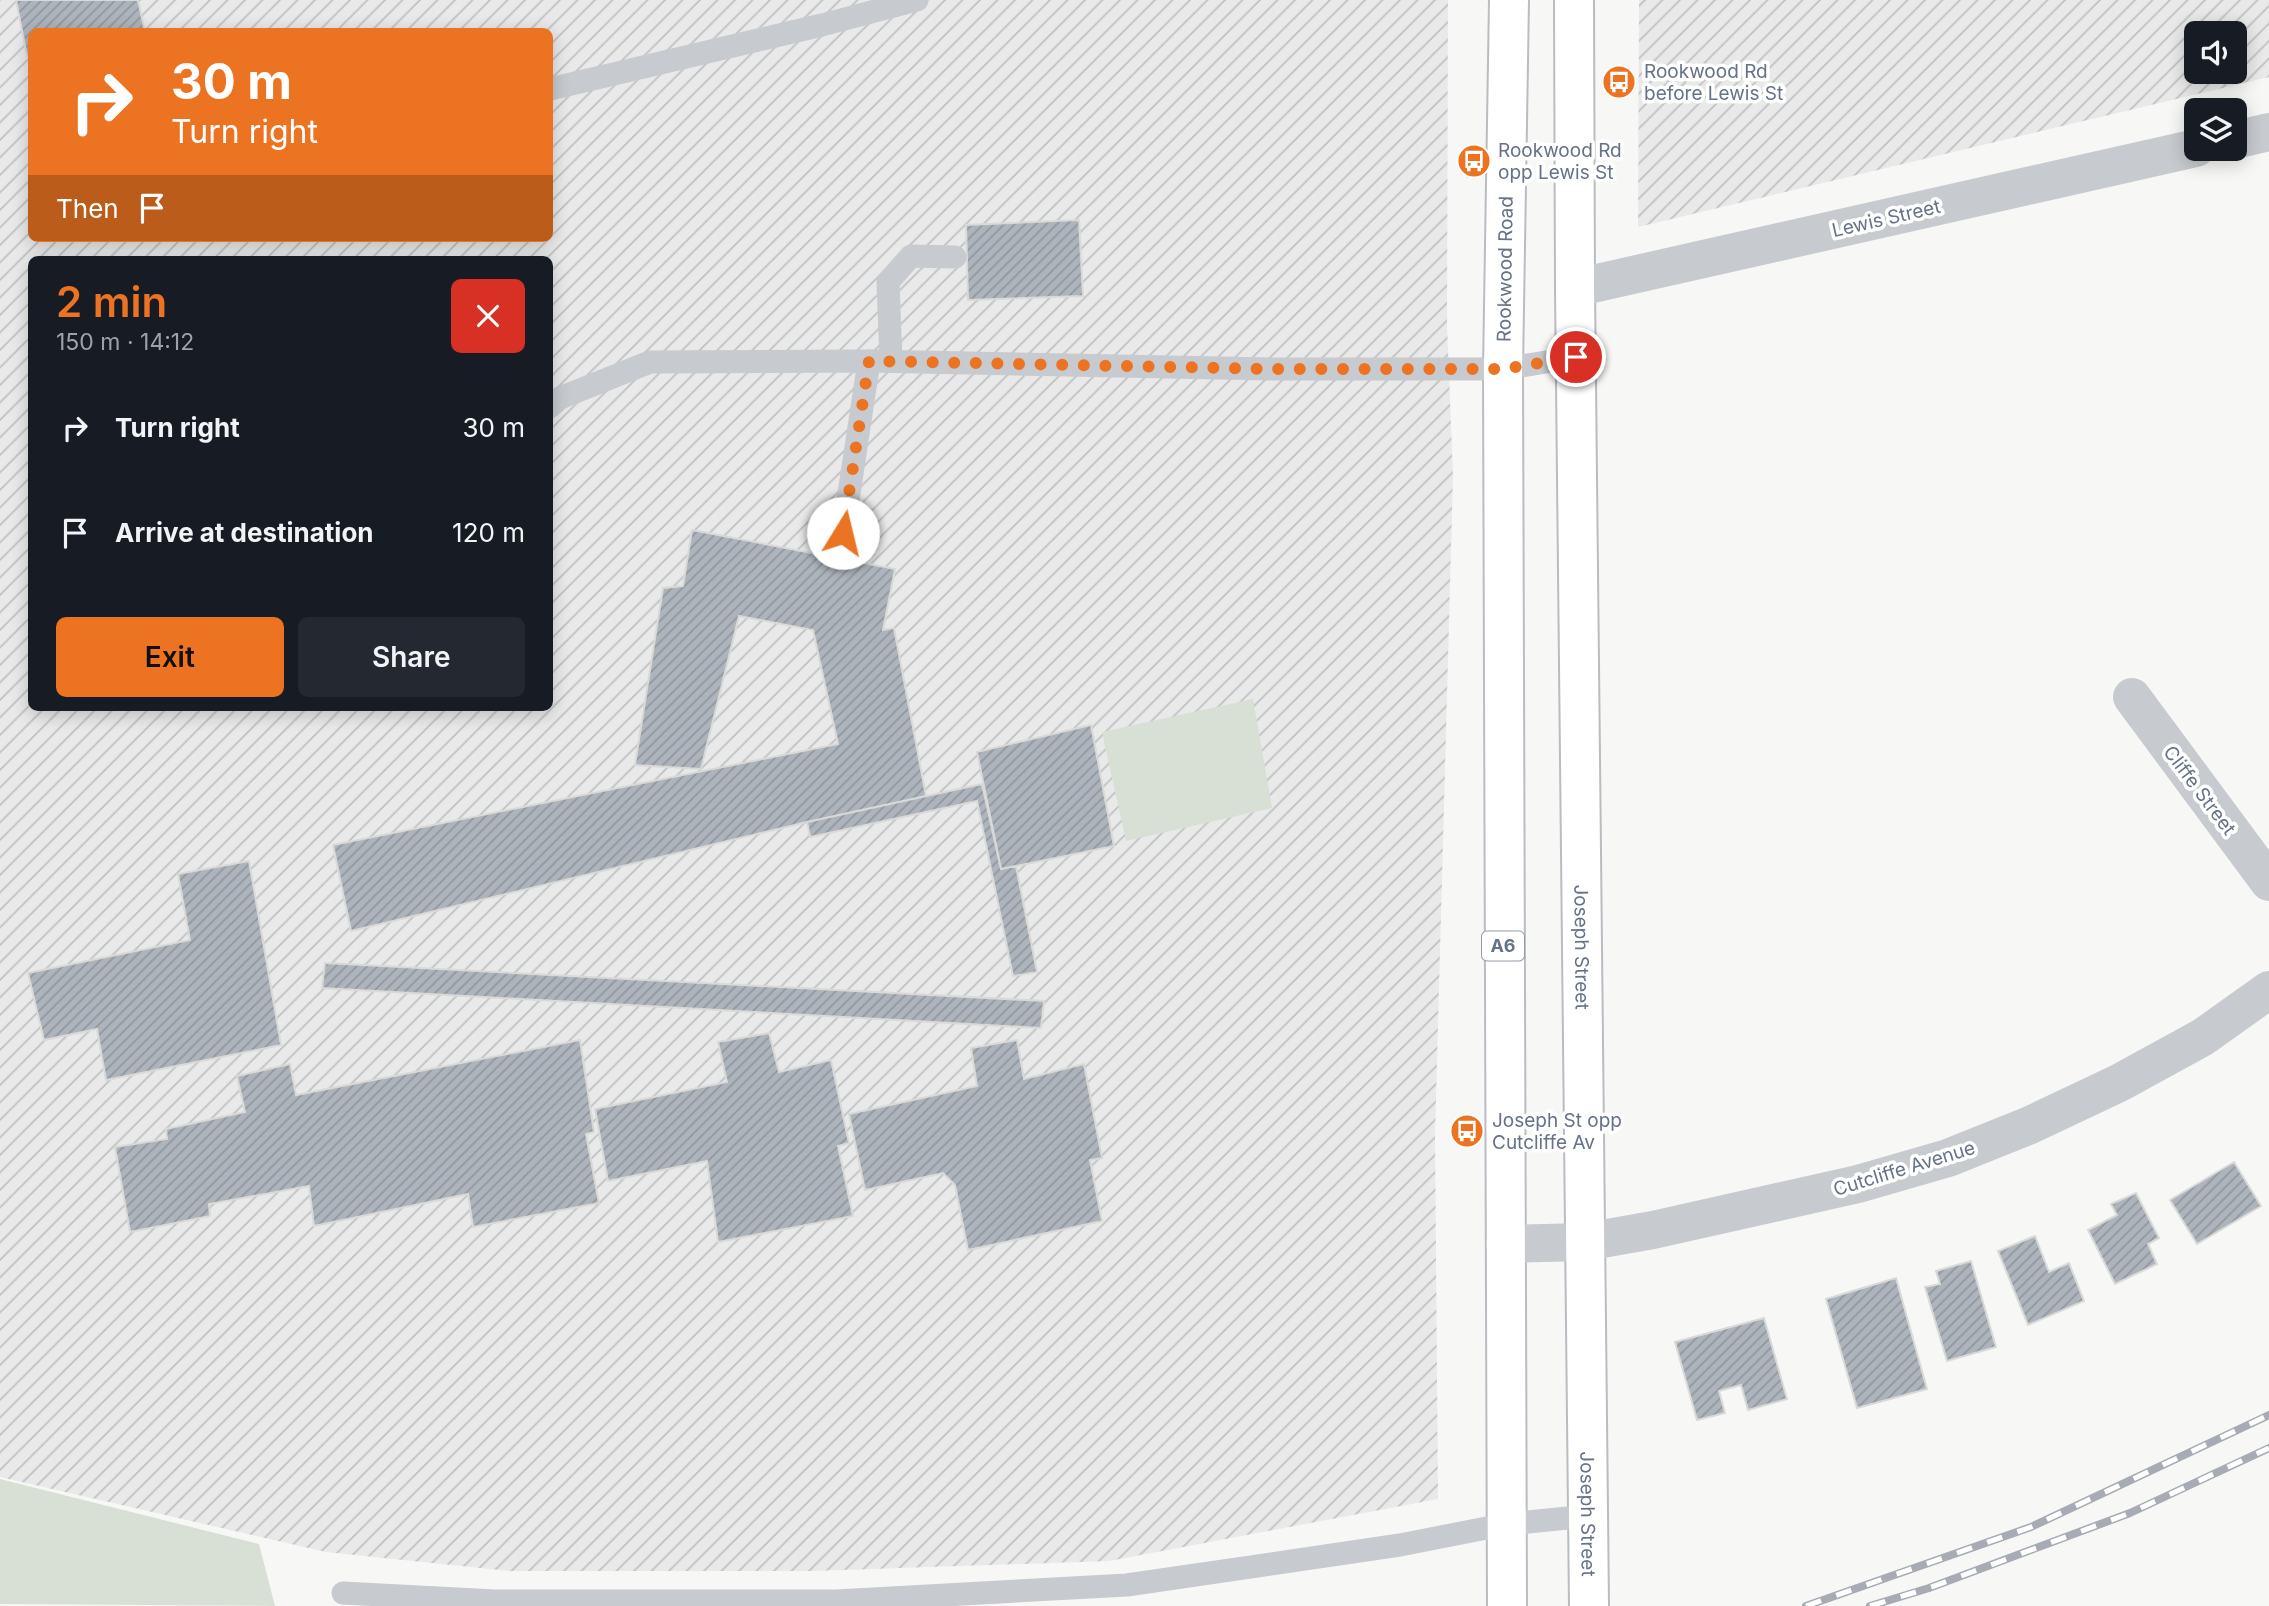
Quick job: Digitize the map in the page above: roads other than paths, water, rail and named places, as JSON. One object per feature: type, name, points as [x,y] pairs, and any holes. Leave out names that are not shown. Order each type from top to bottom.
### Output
[{"type":"highway","name":"Rookwood Road","points":[[1503,369],[1509,0]]},
{"type":"highway","points":[[1574,0],[1575,288]]},
{"type":"highway","name":"Joseph Street","points":[[1575,288],[1589,1606]]},
{"type":"highway","name":"A6","points":[[1503,369],[1507,1606]]},
{"type":"street","points":[[2247,137],[2269,132]]},
{"type":"street","name":"Lewis Street","points":[[1575,288],[2184,151]]},
{"type":"street","name":"Cliffe Street","points":[[2132,697],[2269,883]]},
{"type":"street","name":"Cutcliffe Avenue","points":[[1505,1244],[1585,1242],[1653,1230],[1858,1184],[1948,1158],[2028,1126],[2119,1083],[2203,1037],[2269,990]]},
{"type":"lane","points":[[553,88],[917,0]]},
{"type":"lane","points":[[843,533],[880,361],[888,282],[911,256],[955,257]]},
{"type":"lane","points":[[553,404],[560,398],[650,362],[880,361],[1300,369],[1503,369],[1576,357]]},
{"type":"lane","points":[[343,1594],[495,1601],[836,1601],[1127,1585],[1400,1545],[1507,1524],[1588,1516]]},
{"type":"railway","points":[[1806,1606],[2031,1527],[2269,1415]]},
{"type":"railway","points":[[1870,1606],[1929,1588],[2130,1513],[2269,1448]]},
{"type":"place","name":"Rookwood Rd before Lewis St","points":[[1619,82]]},
{"type":"place","name":"Rookwood Rd opp Lewis St","points":[[1474,161]]},
{"type":"place","name":"Joseph St opp Cutcliffe Av","points":[[1467,1131]]}]
